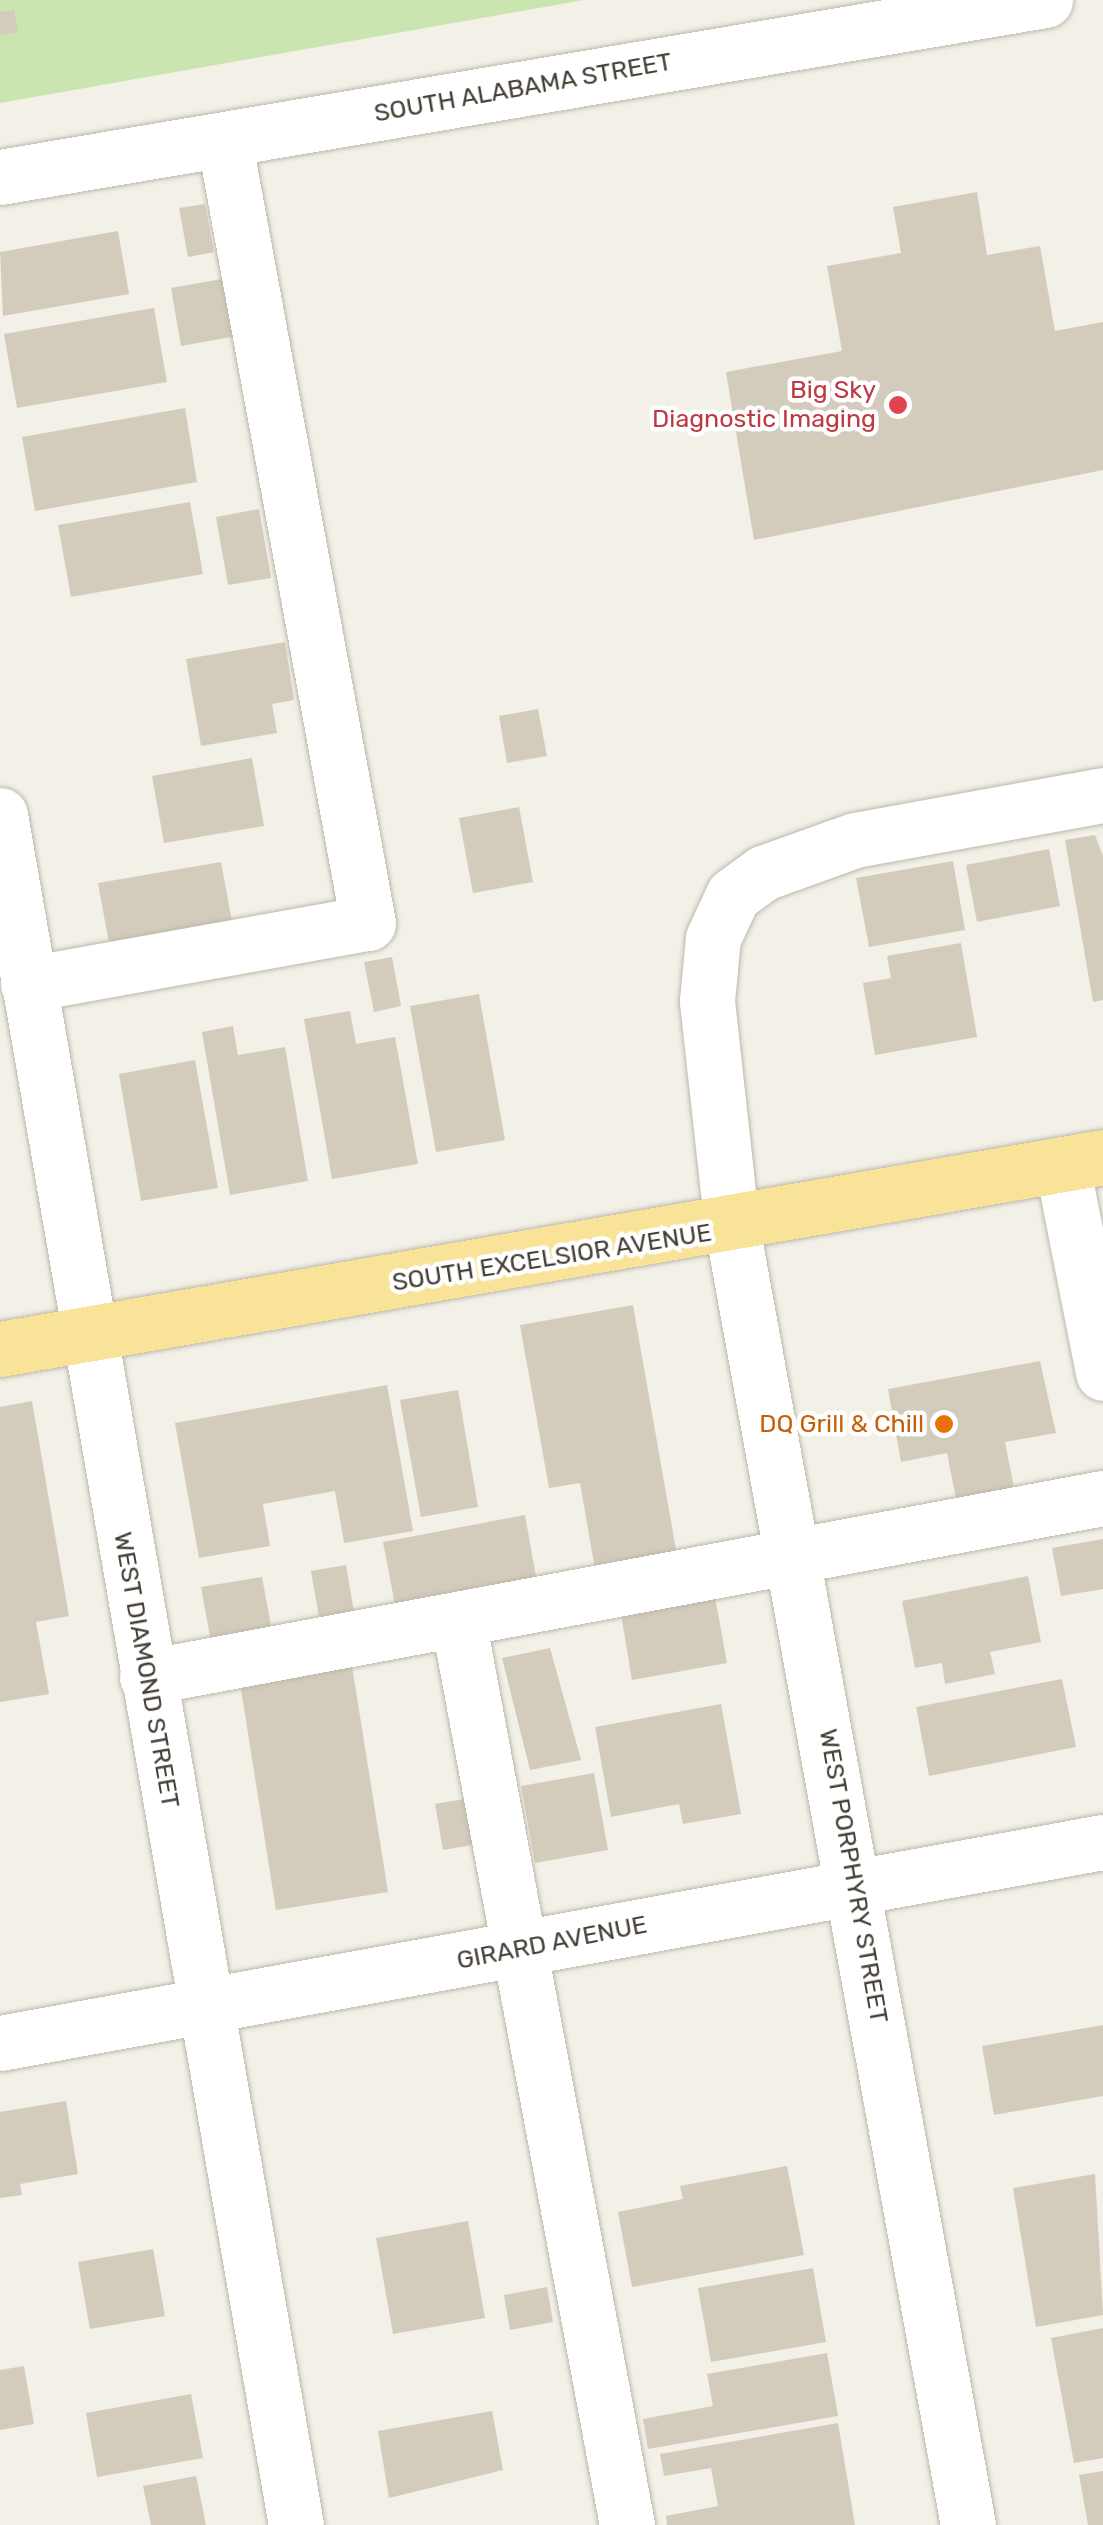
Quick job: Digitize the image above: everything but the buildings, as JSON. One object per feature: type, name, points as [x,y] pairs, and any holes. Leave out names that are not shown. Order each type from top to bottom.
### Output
[{"type":"main road","name":"SOUTH EXCELSIOR AVENUE","points":[[0,1349],[732,1228],[1082,1161]]},
{"type":"street","name":"SOUTH ALABAMA STREET","points":[[0,176],[1045,0]]},
{"type":"street","points":[[28,984],[368,922],[224,139]]},
{"type":"street","name":"WEST PORPHYRY STREET","points":[[968,2525],[855,1885],[732,1228],[708,1002],[713,938],[733,894],[791,859],[855,840],[1103,795]]},
{"type":"street","name":"WEST DIAMOND STREET","points":[[0,815],[86,1334],[296,2525]]},
{"type":"street","points":[[1082,1161],[1103,1373]]},
{"type":"street","points":[[147,1677],[794,1559],[1103,1498]]},
{"type":"street","points":[[458,1620],[525,1948],[627,2525]]},
{"type":"street","name":"GIRARD AVENUE","points":[[0,2043],[1103,1842]]},
{"type":"green space","points":[[0,0],[584,0],[0,103]]},
{"type":"place","name":"Big Sky Diagnostic Imaging","points":[[898,405]]},
{"type":"place","name":"DQ Grill & Chill","points":[[944,1424]]}]
